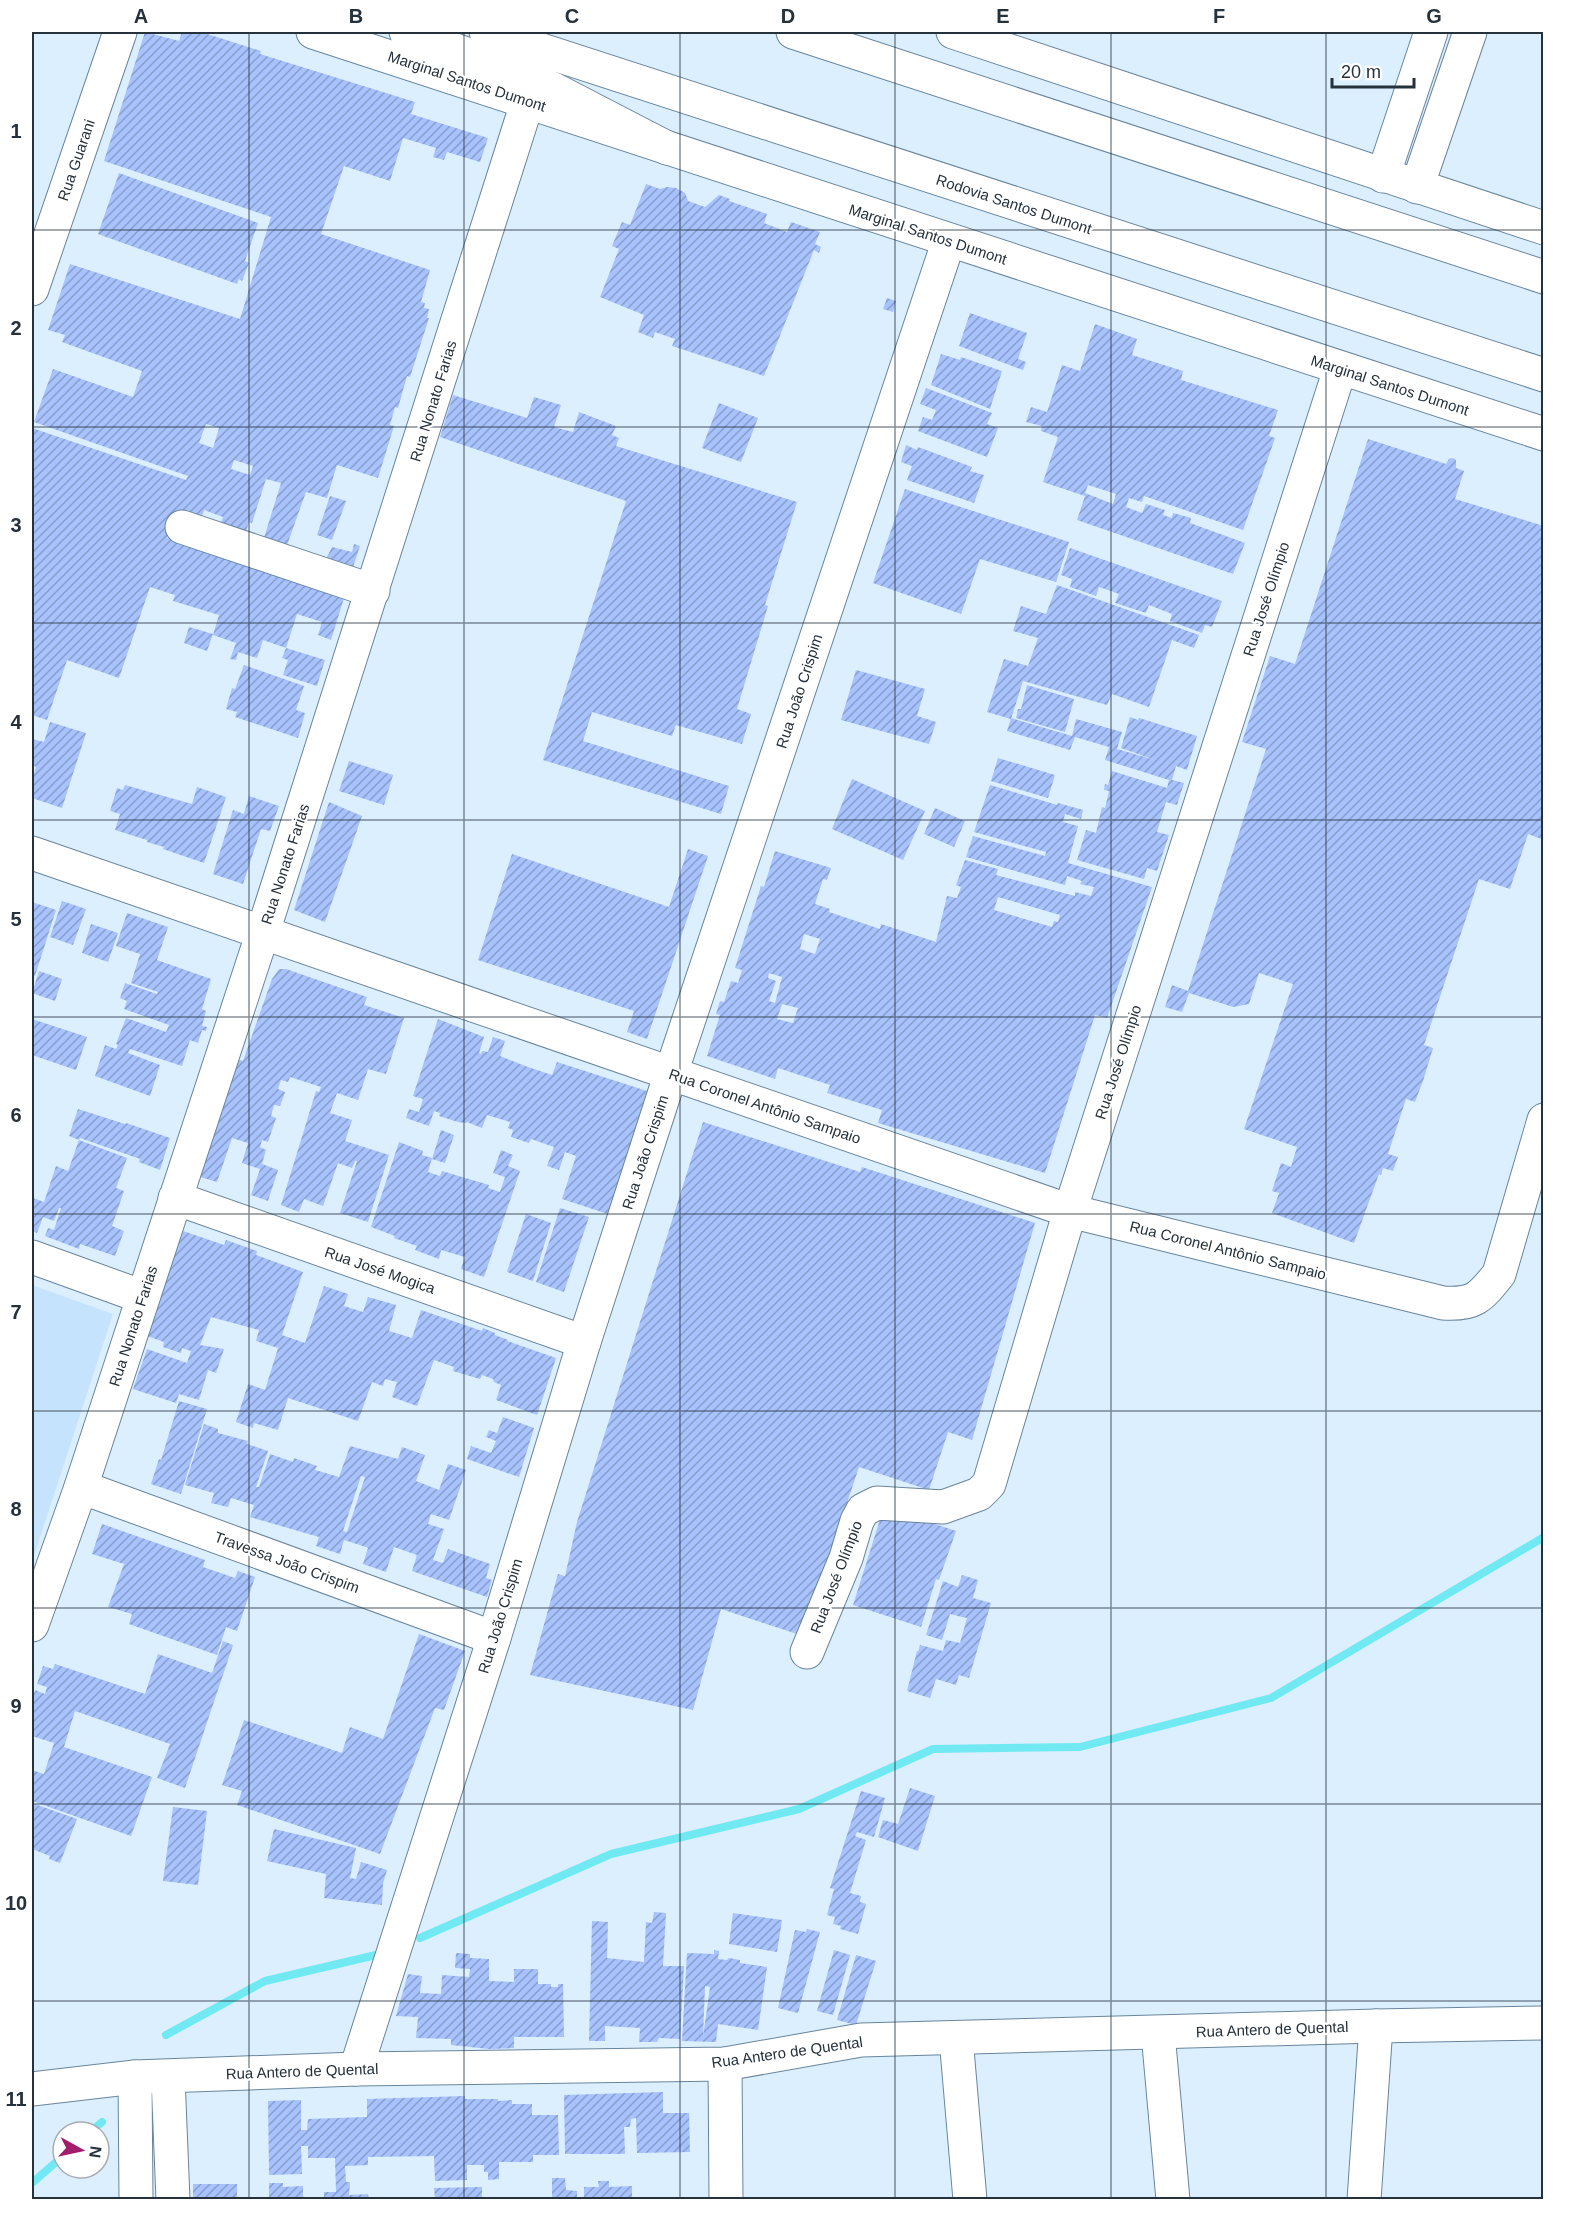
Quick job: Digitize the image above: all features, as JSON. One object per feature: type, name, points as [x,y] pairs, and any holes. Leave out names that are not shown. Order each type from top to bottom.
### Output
[{"type":"main road","name":"Rua Guarani","points":[[32,289],[120,32]]},
{"type":"main road","name":"Marginal Santos Dumont","points":[[313,32],[528,100],[667,148],[1544,434]]},
{"type":"main road","points":[[406,32],[534,79],[667,148]]},
{"type":"main road","name":"Rodovia Santos Dumont","points":[[486,32],[1544,375]]},
{"type":"main road","points":[[793,32],[1544,277]]},
{"type":"main road","points":[[953,32],[1003,39],[1383,176],[1544,228]]},
{"type":"main road","points":[[1383,176],[1431,32]]},
{"type":"main road","points":[[1417,187],[1470,32]]},
{"type":"main road","name":"Rua Nonato Farias","points":[[32,1625],[81,1487],[263,932],[528,100]]},
{"type":"main road","name":"Rua João Crispim","points":[[356,2068],[494,1638],[584,1341],[949,240]]},
{"type":"main road","name":"Rua José Olímpio","points":[[807,1652],[863,1510],[877,1503],[943,1507],[979,1494],[989,1484],[1070,1211],[1340,369]]},
{"type":"main road","points":[[182,527],[373,591]]},
{"type":"main road","name":"Rua Coronel Antônio Sampaio","points":[[32,853],[1070,1211],[1443,1303],[1461,1304],[1475,1300],[1484,1293],[1498,1274],[1544,1120]]},
{"type":"main road","name":"Rua José Mogica","points":[[175,1198],[584,1341]]},
{"type":"main road","points":[[32,1257],[143,1297]]},
{"type":"main road","name":"Travessa João Crispim","points":[[81,1487],[494,1638]]},
{"type":"main road","name":"Rua Antero de Quental","points":[[32,2089],[135,2077],[356,2068],[725,2064],[861,2040],[1544,2023]]},
{"type":"main road","points":[[1364,2199],[1376,2026]]},
{"type":"main road","points":[[1158,2033],[1173,2199]]},
{"type":"main road","points":[[956,2038],[970,2199]]},
{"type":"main road","points":[[725,2064],[726,2199]]},
{"type":"main road","points":[[135,2077],[136,2199]]},
{"type":"main road","points":[[168,2077],[173,2199]]},
{"type":"shaded area","points":[[32,1285],[113,1314],[32,1562]]},
{"type":"building","points":[[145,32],[179,41],[182,32],[201,32],[261,51],[260,54],[415,102],[411,114],[488,138],[480,162],[447,152],[444,160],[433,157],[436,148],[403,138],[390,181],[344,166],[321,234],[430,270],[421,302],[425,303],[424,308],[429,309],[427,318],[429,318],[410,377],[407,376],[398,408],[395,407],[390,425],[394,426],[378,478],[337,465],[327,498],[306,492],[286,548],[263,541],[281,483],[266,479],[252,523],[249,522],[245,535],[220,526],[223,517],[204,510],[201,520],[176,512],[167,538],[344,598],[331,640],[318,635],[322,622],[297,614],[286,648],[263,640],[257,658],[238,652],[236,660],[230,659],[236,643],[213,635],[219,615],[173,601],[175,595],[150,587],[119,678],[67,660],[47,720],[32,715],[32,428],[186,480],[188,476],[34,422],[53,369],[133,397],[142,371],[62,342],[65,335],[48,330],[70,264],[240,319],[271,217],[104,161]],"holes":[[[206,424],[219,428],[213,448],[199,443]],[[234,460],[253,466],[250,475],[231,469]]]},
{"type":"building","points":[[119,173],[258,223],[245,261],[249,263],[242,281],[239,279],[237,284],[98,234]]},
{"type":"building","points":[[646,184],[660,189],[676,188],[685,193],[688,201],[705,207],[719,195],[730,199],[729,201],[767,214],[764,223],[787,232],[791,222],[820,232],[815,244],[821,247],[819,253],[814,250],[764,376],[672,346],[675,339],[655,332],[653,338],[638,332],[644,315],[600,297],[619,249],[612,246],[622,222],[630,225]]},
{"type":"building","points":[[887,298],[896,301],[893,312],[883,309]]},
{"type":"building","points":[[970,313],[1027,333],[1018,359],[1026,362],[1023,370],[959,346]]},
{"type":"building","points":[[1095,324],[1137,339],[1132,355],[1183,371],[1181,380],[1278,410],[1269,436],[1275,438],[1243,530],[1144,496],[1142,502],[1129,498],[1126,507],[1142,513],[1146,504],[1165,510],[1163,515],[1172,518],[1173,513],[1191,518],[1190,523],[1245,543],[1233,574],[1077,520],[1085,496],[1043,482],[1058,437],[1041,431],[1042,426],[1026,422],[1031,407],[1047,412],[1062,365],[1080,371]],"holes":[[[1088,485],[1116,494],[1113,504],[1085,493]]]},
{"type":"building","points":[[941,354],[960,360],[961,357],[1002,371],[990,409],[931,385]]},
{"type":"building","points":[[926,388],[992,413],[987,424],[998,428],[987,457],[918,431],[923,417],[932,420],[936,410],[920,404]]},
{"type":"building","points":[[453,395],[527,418],[534,397],[561,405],[554,427],[573,432],[579,412],[616,426],[612,435],[619,438],[616,446],[797,502],[765,605],[768,606],[737,709],[751,714],[742,744],[676,725],[672,736],[592,712],[583,741],[729,786],[721,814],[543,760],[626,501],[440,437]]},
{"type":"building","points":[[719,403],[758,418],[741,462],[702,448]]},
{"type":"building","points":[[1368,439],[1446,464],[1449,459],[1453,458],[1456,460],[1456,468],[1464,471],[1455,499],[1544,526],[1544,840],[1528,834],[1510,889],[1479,879],[1424,1045],[1433,1048],[1423,1081],[1415,1102],[1406,1099],[1388,1154],[1398,1157],[1393,1171],[1383,1168],[1381,1175],[1379,1174],[1354,1243],[1272,1213],[1279,1193],[1272,1191],[1281,1163],[1291,1167],[1297,1147],[1244,1129],[1293,984],[1259,973],[1249,1004],[1233,1007],[1189,993],[1182,1012],[1165,1007],[1172,985],[1188,991],[1266,749],[1242,742],[1270,656],[1295,664]]},
{"type":"building","points":[[906,445],[917,450],[918,447],[972,467],[970,471],[984,475],[974,503],[907,480],[912,466],[901,462]]},
{"type":"building","points":[[905,489],[1069,542],[1056,582],[980,559],[961,614],[873,583]]},
{"type":"building","points":[[330,496],[346,501],[332,540],[317,535]]},
{"type":"building","points":[[354,544],[360,546],[352,570],[325,561],[332,547],[352,552]]},
{"type":"building","points":[[1070,548],[1222,601],[1212,627],[1205,625],[1202,633],[1170,621],[1172,614],[1149,605],[1146,613],[1115,603],[1119,594],[1111,591],[1099,587],[1096,596],[1070,587],[1072,579],[1061,575]]},
{"type":"building","points":[[1057,585],[1199,635],[1194,648],[1172,640],[1149,707],[1112,694],[1107,705],[1023,681],[1011,719],[987,712],[1004,659],[1028,666],[1038,638],[1013,631],[1021,606],[1046,614]]},
{"type":"building","points":[[189,627],[213,634],[207,651],[184,643]]},
{"type":"building","points":[[286,648],[325,660],[317,686],[283,675],[288,660],[282,658]]},
{"type":"building","points":[[244,665],[304,686],[296,710],[305,713],[298,738],[235,717],[237,712],[226,709],[232,688],[235,689]]},
{"type":"building","points":[[856,670],[925,689],[917,716],[936,722],[929,744],[841,720]]},
{"type":"building","points":[[1027,685],[1074,699],[1065,732],[1016,718],[1018,709],[1021,709]]},
{"type":"building","points":[[1130,717],[1197,736],[1187,770],[1176,766],[1172,780],[1184,783],[1177,805],[1166,802],[1162,815],[1157,832],[1169,835],[1157,871],[1147,868],[1144,879],[1077,860],[1086,830],[1096,833],[1102,807],[1105,808],[1109,791],[1104,790],[1105,784],[1108,785],[1112,771],[1167,788],[1169,780],[1105,760],[1109,747],[1075,737],[1070,750],[1007,731],[1011,718],[1072,736],[1076,719],[1122,732],[1117,749],[1155,760],[1121,748]]},
{"type":"building","points":[[50,722],[86,733],[62,808],[32,798],[32,780],[36,767],[32,765],[32,739],[44,742]]},
{"type":"building","points":[[998,758],[1055,775],[1048,798],[991,781]]},
{"type":"building","points":[[349,761],[393,775],[384,805],[339,791]]},
{"type":"building","points":[[852,779],[925,811],[903,860],[832,829]]},
{"type":"building","points":[[125,785],[192,804],[197,787],[226,797],[204,863],[115,830],[120,814],[110,811],[117,788],[123,790]]},
{"type":"building","points":[[990,785],[1057,805],[1058,803],[1083,810],[1081,819],[1065,814],[1063,822],[1078,826],[1068,863],[1152,887],[1107,1018],[1095,1015],[1045,1173],[878,1123],[882,1110],[827,1093],[830,1085],[778,1068],[775,1079],[707,1056],[720,1015],[716,1014],[720,1001],[724,1002],[731,981],[738,983],[742,970],[735,968],[761,886],[764,887],[775,851],[831,868],[827,880],[823,879],[815,904],[830,909],[829,912],[880,929],[881,924],[936,942],[947,896],[957,898],[961,887],[956,885],[965,860],[998,869],[996,875],[1075,896],[1075,892],[1091,896],[1094,887],[1080,884],[1082,881],[1067,876],[1065,885],[966,857],[973,836],[1045,856],[1046,852],[974,832]],"holes":[[[998,897],[1060,915],[1058,922],[1054,921],[1052,927],[994,910]],[[804,934],[820,939],[815,954],[800,949]],[[769,973],[782,977],[775,1003],[769,1001],[776,981],[768,978]],[[782,1004],[798,1008],[793,1023],[777,1019]]]},
{"type":"building","points":[[249,796],[279,806],[270,831],[261,829],[243,884],[213,874],[233,810],[244,814]]},
{"type":"building","points":[[329,802],[362,816],[325,922],[294,910]]},
{"type":"building","points":[[935,808],[965,821],[954,847],[924,834]]},
{"type":"building","points":[[688,849],[708,856],[647,1039],[627,1032],[634,1011],[478,960],[512,854],[669,907]]},
{"type":"building","points":[[62,901],[86,909],[73,945],[50,937]]},
{"type":"building","points":[[32,902],[56,910],[35,976],[32,975]]},
{"type":"building","points":[[127,913],[168,927],[157,960],[211,979],[202,1009],[206,1011],[202,1026],[207,1027],[206,1031],[202,1030],[198,1043],[190,1040],[182,1066],[130,1049],[128,1053],[160,1065],[150,1096],[95,1076],[105,1045],[116,1049],[126,1018],[166,1032],[169,1025],[124,1009],[127,1001],[120,998],[125,983],[157,994],[158,992],[131,983],[140,954],[116,946]]},
{"type":"building","points":[[91,924],[118,933],[108,962],[82,953]]},
{"type":"building","points":[[279,969],[286,969],[367,997],[364,1005],[404,1018],[386,1074],[368,1069],[358,1100],[337,1093],[330,1113],[352,1120],[345,1141],[389,1155],[368,1222],[340,1213],[357,1161],[352,1168],[338,1163],[323,1206],[304,1199],[299,1212],[281,1205],[316,1091],[319,1092],[321,1087],[290,1077],[288,1082],[281,1080],[278,1089],[285,1092],[280,1106],[274,1105],[271,1116],[276,1118],[268,1142],[262,1140],[260,1147],[266,1150],[262,1164],[278,1170],[268,1201],[251,1195],[260,1169],[242,1163],[248,1143],[232,1138],[217,1182],[197,1176],[234,1058],[243,1061],[272,979]]},
{"type":"building","points":[[39,971],[62,979],[55,1001],[32,993]]},
{"type":"building","points":[[32,1019],[87,1037],[76,1070],[32,1055]]},
{"type":"building","points":[[438,1019],[484,1037],[479,1053],[481,1054],[482,1051],[488,1052],[493,1037],[505,1041],[500,1056],[528,1067],[552,1075],[557,1062],[647,1091],[608,1214],[562,1199],[576,1156],[565,1152],[559,1170],[547,1166],[554,1147],[531,1139],[529,1143],[511,1137],[513,1130],[508,1128],[510,1122],[487,1115],[482,1128],[439,1116],[440,1113],[434,1111],[429,1126],[406,1118],[409,1109],[419,1112],[423,1099],[413,1096]]},
{"type":"building","points":[[78,1109],[170,1138],[160,1170],[139,1162],[140,1159],[69,1136]]},
{"type":"building","points":[[703,1122],[860,1172],[862,1167],[1035,1223],[972,1440],[948,1432],[929,1490],[859,1467],[803,1636],[721,1609],[693,1710],[530,1675],[558,1574],[565,1576],[577,1522]]},
{"type":"building","points":[[441,1130],[454,1135],[445,1163],[432,1159]]},
{"type":"building","points":[[79,1140],[127,1158],[116,1188],[124,1191],[112,1226],[124,1231],[115,1256],[80,1244],[79,1249],[45,1236],[48,1228],[54,1230],[61,1208],[54,1221],[43,1217],[37,1233],[32,1231],[33,1198],[44,1202],[56,1166],[68,1171]]},
{"type":"building","points":[[399,1142],[423,1151],[422,1155],[432,1158],[428,1172],[440,1176],[442,1171],[489,1185],[488,1188],[500,1192],[505,1177],[493,1173],[501,1150],[513,1155],[508,1166],[520,1171],[484,1277],[461,1269],[465,1257],[441,1250],[439,1259],[415,1250],[417,1246],[371,1227]]},
{"type":"building","points":[[560,1208],[589,1217],[564,1292],[536,1282]]},
{"type":"building","points":[[526,1214],[551,1223],[533,1281],[507,1272]]},
{"type":"building","points":[[183,1231],[224,1245],[226,1240],[257,1251],[256,1255],[303,1272],[282,1335],[305,1343],[324,1286],[348,1294],[344,1306],[363,1312],[368,1297],[396,1305],[389,1331],[412,1338],[421,1310],[482,1331],[483,1328],[507,1341],[556,1358],[537,1415],[496,1400],[501,1385],[493,1379],[482,1375],[480,1379],[453,1371],[454,1367],[434,1360],[417,1406],[392,1397],[397,1382],[385,1379],[383,1386],[372,1382],[358,1421],[288,1398],[278,1430],[254,1423],[253,1428],[236,1422],[248,1384],[265,1390],[278,1348],[256,1341],[259,1330],[211,1317],[200,1345],[224,1349],[216,1373],[208,1370],[199,1400],[179,1394],[176,1403],[133,1389],[147,1349],[187,1363],[191,1351],[182,1348],[181,1353],[163,1347],[164,1342],[147,1336]]},
{"type":"building","points":[[179,1401],[207,1409],[181,1494],[151,1484],[159,1459],[161,1460]]},
{"type":"building","points":[[503,1417],[534,1428],[519,1477],[467,1459],[471,1446],[491,1453],[496,1441],[486,1437],[489,1430],[497,1433]]},
{"type":"building","points":[[204,1424],[218,1429],[218,1433],[248,1441],[247,1444],[268,1451],[256,1487],[259,1487],[270,1454],[293,1462],[294,1458],[317,1466],[315,1470],[339,1477],[350,1446],[398,1459],[402,1447],[425,1455],[416,1481],[439,1490],[448,1464],[466,1470],[449,1520],[431,1514],[428,1524],[444,1529],[433,1560],[443,1563],[448,1549],[490,1564],[486,1578],[492,1580],[487,1597],[412,1571],[417,1555],[394,1547],[386,1572],[363,1564],[368,1548],[366,1547],[344,1540],[340,1554],[316,1546],[319,1537],[250,1517],[254,1505],[231,1498],[228,1507],[211,1503],[214,1493],[185,1485]],"holes":[[[361,1476],[365,1477],[347,1532],[343,1531]]]},
{"type":"building","points":[[884,1507],[956,1531],[939,1580],[936,1579],[921,1627],[853,1605]]},
{"type":"building","points":[[102,1524],[205,1560],[203,1567],[235,1578],[238,1571],[255,1577],[237,1631],[226,1627],[217,1655],[129,1624],[132,1614],[108,1607],[124,1564],[92,1554]]},
{"type":"building","points":[[962,1575],[978,1580],[973,1598],[991,1603],[969,1678],[959,1675],[956,1685],[936,1679],[930,1698],[907,1691],[920,1645],[943,1651],[946,1640],[960,1643],[967,1618],[950,1614],[942,1640],[926,1635],[943,1581],[958,1587]]},
{"type":"building","points":[[419,1634],[465,1651],[444,1710],[435,1708],[380,1854],[237,1805],[242,1791],[222,1785],[244,1720],[342,1753],[350,1727],[383,1739]]},
{"type":"building","points":[[223,1641],[233,1645],[185,1788],[157,1778],[170,1744],[75,1711],[64,1747],[152,1777],[131,1836],[32,1801],[32,1770],[44,1774],[54,1743],[32,1736],[32,1701],[35,1690],[45,1694],[47,1687],[37,1684],[43,1666],[53,1669],[55,1664],[145,1694],[158,1654],[212,1673]]},
{"type":"building","points":[[910,1788],[935,1796],[918,1851],[878,1837],[883,1820],[898,1824]]},
{"type":"building","points":[[861,1791],[885,1798],[874,1837],[857,1832],[855,1836],[866,1840],[850,1893],[861,1896],[860,1902],[866,1904],[858,1934],[840,1929],[841,1926],[833,1924],[835,1917],[827,1915],[834,1889],[830,1888]]},
{"type":"building","points":[[32,1803],[77,1819],[60,1863],[32,1849]]},
{"type":"building","points":[[173,1807],[207,1811],[198,1885],[163,1881]]},
{"type":"building","points":[[274,1829],[356,1848],[350,1878],[356,1879],[361,1862],[387,1870],[383,1883],[382,1905],[324,1898],[326,1874],[267,1861]]},
{"type":"building","points":[[654,1912],[666,1913],[663,1966],[684,1966],[680,2039],[659,2038],[657,2042],[639,2042],[640,2028],[605,2026],[605,2041],[589,2041],[592,1921],[608,1922],[607,1958],[644,1962],[646,1922],[652,1923]]},
{"type":"building","points":[[733,1913],[782,1920],[777,1952],[729,1944]]},
{"type":"building","points":[[807,1929],[820,1932],[798,2013],[778,2008],[795,1930],[806,1932]]},
{"type":"building","points":[[714,1950],[719,1951],[718,1959],[727,1960],[729,1958],[740,1960],[740,1963],[767,1967],[758,2030],[718,2024],[716,2042],[682,2041],[687,1953],[714,1954]],"holes":[[[705,1986],[710,1987],[703,2037]]]},
{"type":"building","points":[[834,1950],[850,1955],[833,2015],[817,2011]]},
{"type":"building","points":[[456,1953],[470,1954],[470,1958],[489,1959],[489,1981],[514,1982],[514,1969],[538,1969],[538,1984],[551,1984],[551,1987],[558,1987],[558,1984],[563,1984],[564,2037],[514,2037],[514,2048],[489,2049],[451,2045],[451,2039],[416,2038],[418,2017],[396,2016],[408,1974],[422,1976],[420,1993],[441,1994],[442,1975],[469,1977],[470,1969],[455,1968]]},
{"type":"building","points":[[856,1955],[876,1961],[856,2025],[837,2020]]},
{"type":"building","points":[[663,2092],[663,2113],[689,2113],[690,2152],[637,2153],[636,2118],[631,2119],[630,2127],[624,2127],[625,2154],[565,2154],[564,2095]]},
{"type":"building","points":[[465,2096],[465,2099],[512,2100],[512,2104],[532,2104],[532,2115],[558,2115],[559,2155],[533,2155],[533,2162],[499,2162],[499,2179],[488,2180],[488,2172],[484,2172],[484,2165],[467,2165],[467,2180],[435,2181],[434,2156],[368,2157],[368,2165],[345,2166],[346,2182],[350,2182],[349,2195],[368,2194],[369,2199],[324,2199],[324,2192],[336,2192],[335,2158],[308,2158],[308,2146],[301,2146],[302,2174],[269,2175],[268,2101],[301,2100],[301,2130],[307,2130],[308,2119],[367,2117],[367,2099]]},
{"type":"building","points":[[552,2178],[565,2178],[566,2190],[577,2191],[577,2199],[552,2199]]},
{"type":"building","points":[[598,2181],[609,2181],[609,2187],[632,2186],[632,2199],[584,2199],[584,2187],[599,2187]]},
{"type":"building","points":[[269,2183],[283,2183],[283,2187],[303,2186],[303,2199],[269,2199]]},
{"type":"building","points":[[193,2184],[237,2184],[237,2199],[193,2199]]},
{"type":"building","points":[[482,2187],[482,2199],[435,2199],[434,2188]]},
{"type":"waterway","points":[[420,1938],[611,1854],[799,1809],[933,1749],[1080,1747],[1271,1698],[1544,1537]]},
{"type":"waterway","points":[[166,2035],[265,1981],[376,1955]]},
{"type":"waterway","points":[[32,2183],[51,2166]]}]
